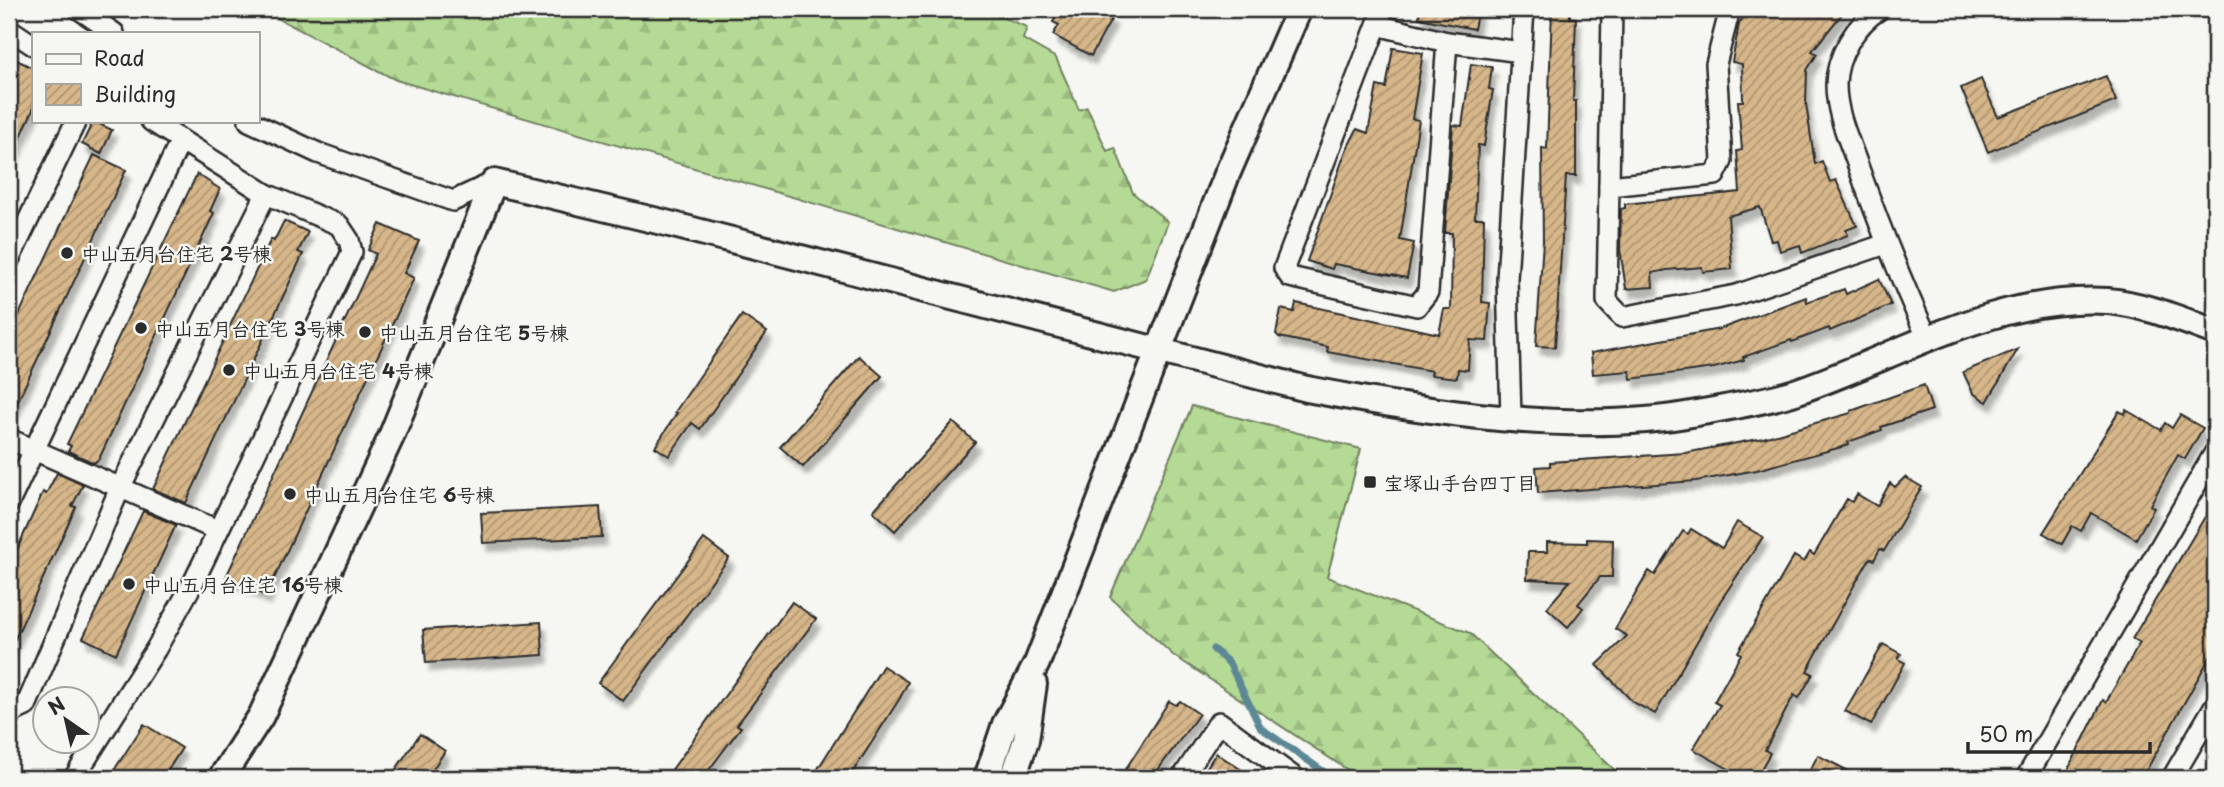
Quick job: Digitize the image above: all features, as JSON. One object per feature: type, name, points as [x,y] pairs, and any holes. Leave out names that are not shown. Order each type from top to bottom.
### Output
[{"type":"street","points":[[79,9],[113,32]]},
{"type":"street","points":[[987,778],[1005,724],[1037,663],[1228,172],[1299,9]]},
{"type":"street","points":[[1511,417],[1507,279],[1524,9]]},
{"type":"street","points":[[1612,9],[1607,301],[1622,317],[1736,295],[1886,244]]},
{"type":"street","points":[[1609,186],[1715,175],[1723,161],[1716,64],[1730,9]]},
{"type":"street","points":[[1880,9],[1850,40],[1840,61],[1836,85],[1839,110],[1886,244],[1927,337]]},
{"type":"street","points":[[1447,42],[1428,292],[1418,306],[1290,277],[1284,268],[1380,17],[1447,42],[1521,52]]},
{"type":"street","points":[[9,29],[32,44]]},
{"type":"street","points":[[9,260],[76,122]]},
{"type":"street","points":[[74,778],[156,649],[194,581],[352,252],[339,225],[266,194],[153,122]]},
{"type":"street","points":[[251,122],[318,153],[453,201],[494,182],[662,222],[1307,389],[1370,401],[1511,417],[1586,424],[1693,414],[1794,392],[1927,337],[2031,306],[2109,301],[2174,317],[2215,332]]},
{"type":"street","points":[[9,503],[181,140]]},
{"type":"street","points":[[221,778],[261,716],[391,437],[494,182]]},
{"type":"street","points":[[9,714],[26,706],[120,488],[266,194]]},
{"type":"street","points":[[9,439],[217,530]]},
{"type":"street","points":[[2026,778],[2215,452]]},
{"type":"street","points":[[1013,778],[1026,740],[1037,663]]},
{"type":"street","points":[[2172,778],[2215,705]]},
{"type":"street","points":[[1182,778],[1219,722],[1295,778]]},
{"type":"green space","points":[[260,9],[981,9],[1027,27],[1023,39],[1056,58],[1079,110],[1087,107],[1107,151],[1115,148],[1133,193],[1168,222],[1146,279],[1114,292],[396,80]]},
{"type":"green space","points":[[1192,406],[1361,449],[1327,577],[1470,633],[1623,778],[1360,778],[1173,655],[1110,597]]},
{"type":"building","points":[[1060,9],[1095,9],[1112,18],[1091,56],[1053,35],[1059,25],[1053,22]]},
{"type":"building","points":[[1420,9],[1478,9],[1474,29],[1419,18]]},
{"type":"building","points":[[1552,9],[1570,9],[1570,18],[1576,18],[1573,101],[1576,101],[1576,176],[1566,176],[1555,347],[1536,346],[1543,241],[1542,148],[1547,149]]},
{"type":"building","points":[[1748,9],[1846,9],[1812,51],[1817,54],[1807,70],[1806,104],[1815,164],[1822,161],[1830,182],[1836,180],[1857,226],[1846,230],[1848,235],[1802,253],[1800,245],[1780,251],[1777,240],[1771,241],[1760,207],[1728,216],[1732,269],[1703,272],[1702,267],[1667,270],[1652,273],[1653,287],[1626,289],[1620,249],[1621,209],[1625,208],[1625,204],[1740,192],[1737,151],[1742,150],[1738,101],[1743,101],[1742,64],[1732,62],[1739,24]]},
{"type":"building","points":[[1393,48],[1423,53],[1412,119],[1419,120],[1400,240],[1414,243],[1407,278],[1334,264],[1332,269],[1307,261],[1345,153],[1357,129],[1368,133],[1377,86],[1386,88]]},
{"type":"building","points":[[17,60],[32,68],[32,112],[9,163],[9,79]]},
{"type":"building","points":[[1471,64],[1492,67],[1489,89],[1493,90],[1484,146],[1478,145],[1475,218],[1484,218],[1482,302],[1490,303],[1487,341],[1470,340],[1468,370],[1458,369],[1457,378],[1431,375],[1432,371],[1327,352],[1328,347],[1279,337],[1276,334],[1281,309],[1294,312],[1296,303],[1439,334],[1444,309],[1451,309],[1452,233],[1445,233],[1453,125],[1462,126]]},
{"type":"building","points":[[2106,76],[2116,101],[1988,152],[1961,88],[1981,79],[1998,117]]},
{"type":"building","points":[[93,122],[112,130],[101,154],[82,144]]},
{"type":"building","name":"中山五月台住宅 2号棟","points":[[94,155],[126,170],[9,420],[9,336]]},
{"type":"building","name":"中山五月台住宅 3号棟","points":[[197,174],[220,189],[210,211],[214,213],[99,459],[94,463],[68,451],[71,446],[67,444]]},
{"type":"building","name":"中山五月台住宅 4号棟","points":[[284,221],[308,232],[298,252],[303,254],[186,503],[153,489],[271,239],[274,241]]},
{"type":"building","points":[[380,224],[419,241],[404,273],[414,278],[266,596],[226,577],[376,254],[368,250]]},
{"type":"building","points":[[1879,279],[1891,305],[1830,331],[1829,328],[1743,357],[1744,360],[1714,368],[1631,379],[1630,371],[1593,374],[1591,353],[1720,329],[1806,297],[1807,302],[1844,289],[1846,294]]},
{"type":"building","points":[[742,315],[767,332],[700,429],[692,423],[669,456],[655,447],[677,413],[675,412]]},
{"type":"building","points":[[2018,349],[1987,402],[1973,393],[1963,372]]},
{"type":"building","points":[[859,356],[882,376],[803,467],[780,447]]},
{"type":"building","points":[[1924,385],[1932,410],[1881,427],[1882,430],[1848,442],[1849,445],[1757,470],[1696,481],[1538,493],[1536,467],[1550,466],[1550,462],[1685,453],[1763,438],[1851,413]]},
{"type":"building","points":[[2126,410],[2161,430],[2165,423],[2172,428],[2180,415],[2203,428],[2185,459],[2178,455],[2150,505],[2154,508],[2136,539],[2091,513],[2081,531],[2072,526],[2062,544],[2043,533],[2119,411],[2125,414]]},
{"type":"building","points":[[953,422],[975,442],[895,531],[873,511]]},
{"type":"building","points":[[57,473],[83,485],[72,506],[76,507],[9,652],[9,567],[43,492],[46,494]]},
{"type":"building","points":[[1905,477],[1922,487],[1884,551],[1880,549],[1874,560],[1870,558],[1851,591],[1807,671],[1813,674],[1799,698],[1794,695],[1765,750],[1770,753],[1756,778],[1745,778],[1693,749],[1720,705],[1714,702],[1741,654],[1738,652],[1794,556],[1804,562],[1810,552],[1814,555],[1847,499],[1852,502],[1857,494],[1877,506],[1890,483],[1895,487]]},
{"type":"building","points":[[2215,500],[2215,648],[2142,778],[2064,778],[2103,700],[2106,702],[2140,643],[2132,639]]},
{"type":"building","points":[[600,507],[602,537],[483,543],[481,513]]},
{"type":"building","name":"中山五月台住宅 16号棟","points":[[143,511],[176,525],[116,654],[83,638]]},
{"type":"building","points":[[1737,522],[1763,537],[1721,600],[1655,714],[1633,702],[1597,665],[1627,636],[1615,629],[1649,571],[1655,575],[1683,531],[1688,534],[1691,529],[1722,548]]},
{"type":"building","points":[[704,539],[729,558],[623,701],[598,683]]},
{"type":"building","points":[[1587,539],[1613,540],[1612,577],[1600,577],[1578,604],[1583,608],[1568,627],[1547,608],[1570,581],[1527,579],[1528,552],[1547,552],[1547,542],[1587,543]]},
{"type":"building","points":[[792,602],[816,619],[737,725],[741,727],[703,778],[666,778]]},
{"type":"building","points":[[541,622],[543,655],[426,663],[423,630]]},
{"type":"building","points":[[1883,644],[1901,654],[1898,659],[1905,663],[1871,725],[1845,711]]},
{"type":"building","points":[[883,666],[908,682],[900,698],[849,778],[812,778]]},
{"type":"building","points":[[1169,701],[1176,705],[1180,701],[1199,714],[1152,778],[1120,778]]},
{"type":"building","points":[[144,724],[182,748],[163,778],[109,778]]},
{"type":"building","points":[[420,734],[445,751],[427,778],[390,778]]},
{"type":"building","points":[[1216,753],[1254,778],[1200,778]]},
{"type":"building","points":[[1818,755],[1827,760],[1862,778],[1806,778]]},
{"type":"waterway","points":[[1213,649],[1229,663],[1261,728],[1333,778]]},
{"type":"place","name":"中山五月台住宅 2号棟","points":[[67,253]]},
{"type":"place","name":"中山五月台住宅 3号棟","points":[[141,328]]},
{"type":"place","name":"中山五月台住宅 5号棟","points":[[365,332]]},
{"type":"place","name":"中山五月台住宅 4号棟","points":[[229,370]]},
{"type":"place","name":"宝塚山手台四丁目","points":[[1370,482]]},
{"type":"place","name":"中山五月台住宅 6号棟","points":[[290,494]]},
{"type":"place","name":"中山五月台住宅 16号棟","points":[[129,584]]}]
